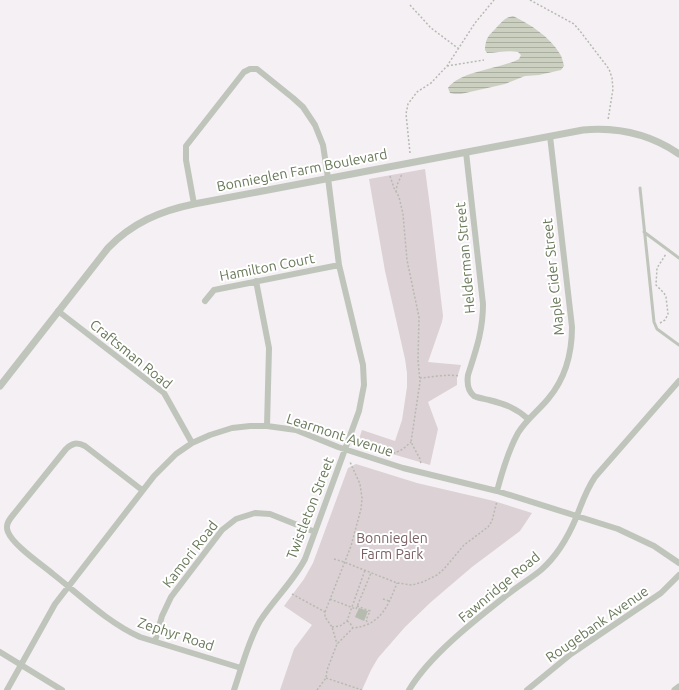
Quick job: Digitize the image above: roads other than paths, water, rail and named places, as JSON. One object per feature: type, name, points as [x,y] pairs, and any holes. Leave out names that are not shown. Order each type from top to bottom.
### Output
[{"type":"street","name":"Twistleton Street","points":[[194,204],[186,160],[186,146],[244,72],[250,69],[257,69],[293,98],[310,116],[323,145],[339,265],[360,351],[364,376],[363,395],[359,411],[305,559],[298,572],[260,621],[241,668],[234,690]]},
{"type":"street","name":"Bonnieglen Farm Boulevard","points":[[0,386],[108,248],[135,225],[153,215],[174,208],[194,204],[583,130],[615,129],[635,133],[652,139],[679,154]]},
{"type":"street","name":"Maple Cider Street","points":[[497,491],[506,459],[517,434],[528,419],[548,399],[559,382],[569,357],[572,338],[550,136]]},
{"type":"street","name":"Helderman Street","points":[[466,152],[483,304],[482,327],[467,383],[474,396],[508,405],[522,413],[528,419]]},
{"type":"street","name":"Hamilton Court","points":[[205,301],[214,290],[339,265]]},
{"type":"street","points":[[256,281],[269,348],[267,426]]},
{"type":"street","name":"Craftsman Road","points":[[58,311],[164,393],[192,443]]},
{"type":"street","name":"Fawnridge Road","points":[[409,690],[418,677],[449,644],[507,595],[541,570],[559,550],[577,516],[585,493],[595,477],[679,381]]},
{"type":"street","name":"Learmont Avenue","points":[[8,690],[55,604],[142,490],[166,463],[192,443],[232,428],[267,426],[296,430],[345,450],[413,471],[497,491],[631,534],[654,546],[679,563]]},
{"type":"street","name":"Zephyr Road","points":[[142,490],[84,446],[73,443],[66,449],[13,515],[7,525],[8,533],[27,554],[105,616],[128,631],[241,668]]},
{"type":"street","name":"Kamori Road","points":[[155,641],[162,616],[171,597],[222,530],[236,519],[255,513],[270,514],[315,532]]},
{"type":"street","name":"Rougebank Avenue","points":[[527,690],[571,654],[658,596],[679,575]]},
{"type":"street","points":[[0,652],[62,690]]},
{"type":"street","points":[[675,690],[679,687]]},
{"type":"lane","points":[[640,188],[654,322],[657,329],[679,345]]},
{"type":"lane","points":[[644,232],[679,258]]},
{"type":"park label","name":"Bonnieglen Farm Park","points":[[392,546]]}]
